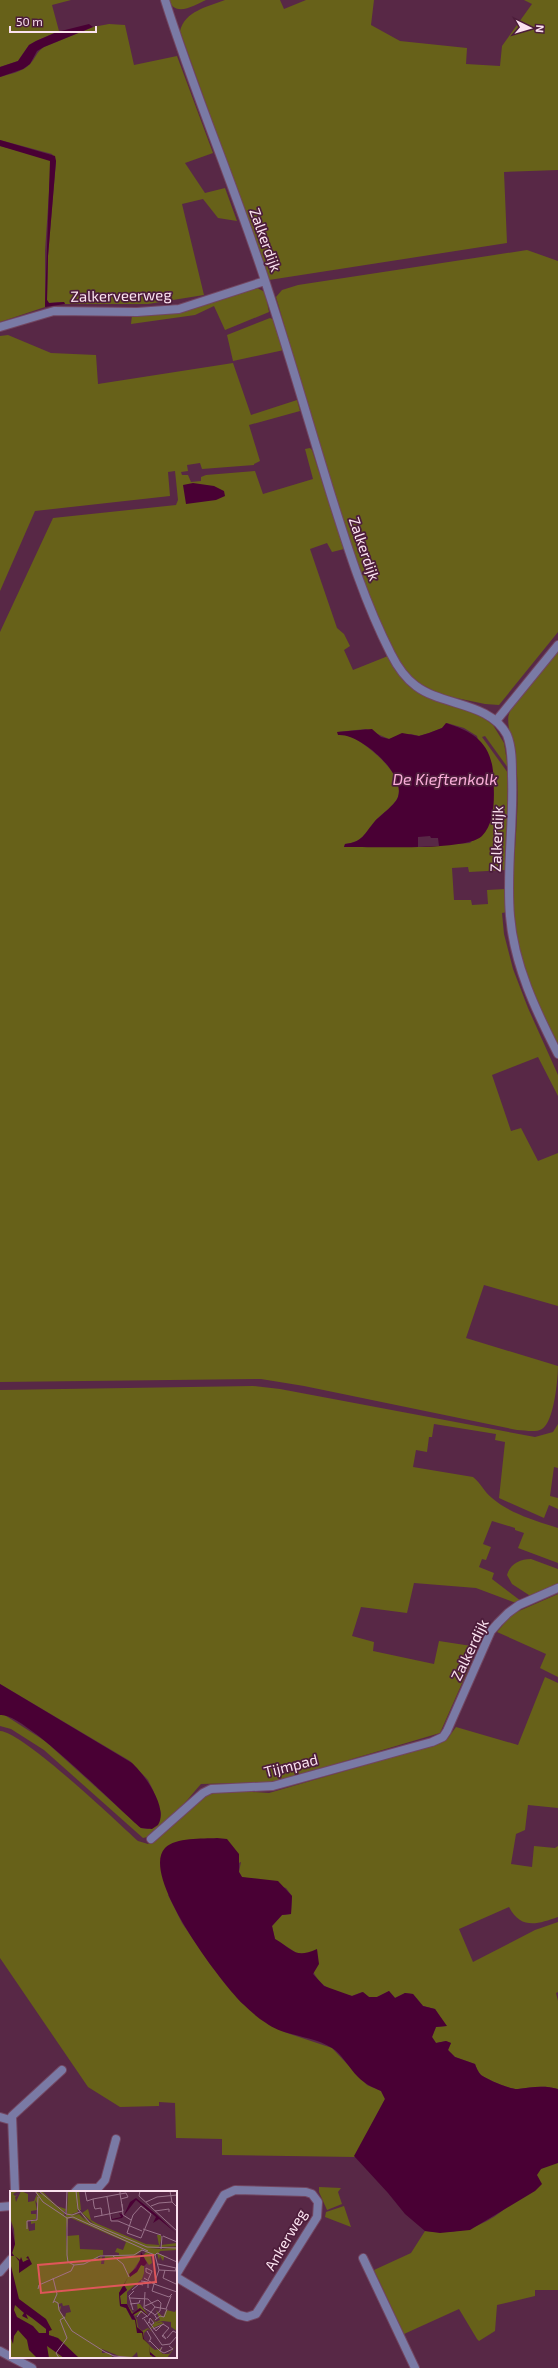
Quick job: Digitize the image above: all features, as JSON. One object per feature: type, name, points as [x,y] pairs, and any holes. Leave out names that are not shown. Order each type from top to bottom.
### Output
[{"type":"street","name":"Zalkerdijk","points":[[165,0],[266,281],[347,544],[371,611],[392,657],[408,678],[422,690],[480,712],[496,721],[506,734],[511,758],[513,823],[510,898],[514,944],[534,1004],[558,1054]]},
{"type":"street","name":"Zalkerveerweg","points":[[0,327],[54,311],[137,312],[179,309],[266,281]]},
{"type":"street","points":[[496,721],[558,645]]},
{"type":"street","name":"Zalkerdijk","points":[[448,1731],[491,1631],[513,1609],[558,1588]]},
{"type":"street","name":"Tijmpad","points":[[151,1840],[203,1793],[211,1789],[273,1786],[432,1742],[443,1737],[448,1731]]},
{"type":"street","points":[[15,2191],[10,2120],[12,2116],[62,2070]]},
{"type":"street","points":[[0,2117],[10,2120]]},
{"type":"street","points":[[76,2191],[79,2188],[98,2188],[105,2180],[116,2139]]},
{"type":"street","name":"Ankerweg","points":[[177,2274],[224,2195],[229,2192],[235,2190],[300,2191],[312,2194],[318,2202],[317,2217],[260,2310],[252,2316],[239,2315],[177,2277]]},
{"type":"street","points":[[0,2207],[10,2206]]},
{"type":"street","points":[[364,2258],[415,2368]]},
{"type":"street","points":[[0,2272],[10,2261]]},
{"type":"street","points":[[0,2351],[10,2356]]},
{"type":"street","points":[[13,2358],[32,2368]]},
{"type":"shaded area","points":[[0,0],[71,0],[52,5],[59,31],[29,45],[18,61],[0,67]]},
{"type":"shaded area","points":[[169,0],[206,0],[186,9],[180,9],[172,5]]},
{"type":"shaded area","points":[[225,0],[280,0],[284,9],[306,0],[374,0],[371,25],[400,41],[467,48],[466,64],[500,66],[502,46],[532,4],[524,0],[558,0],[558,170],[504,172],[507,243],[269,280],[180,31],[183,24],[192,14]]},
{"type":"shaded area","points":[[109,24],[125,25],[134,65],[177,56],[213,153],[185,163],[205,193],[225,188],[237,221],[218,218],[203,199],[182,204],[204,295],[148,304],[65,304],[64,302],[49,303],[47,300],[48,256],[56,161],[52,154],[0,140],[0,77],[20,71],[27,67],[39,51],[44,47],[93,27]]},
{"type":"shaded area","points":[[0,146],[49,159],[51,163],[45,251],[45,307],[0,322]]},
{"type":"shaded area","points":[[527,250],[558,261],[558,632],[499,705],[485,704],[442,695],[411,679],[394,655],[365,585],[326,469],[276,297],[282,290],[298,285]]},
{"type":"shaded area","points":[[257,288],[265,292],[269,312],[225,330],[214,306],[195,315],[131,324],[132,315]]},
{"type":"shaded area","points":[[270,318],[275,320],[284,350],[233,361],[227,335]]},
{"type":"shaded area","points":[[8,335],[51,353],[96,355],[98,384],[233,363],[251,415],[297,400],[300,411],[249,425],[260,461],[254,465],[202,469],[200,463],[187,465],[188,471],[181,472],[182,475],[188,475],[191,482],[201,481],[201,477],[206,475],[255,471],[263,494],[313,479],[305,449],[310,448],[312,450],[344,549],[332,552],[327,543],[310,549],[337,628],[344,634],[350,646],[344,650],[353,670],[388,656],[405,681],[453,705],[481,716],[493,725],[504,743],[508,768],[485,736],[482,737],[508,773],[506,870],[469,872],[468,867],[452,868],[454,900],[471,900],[472,905],[488,904],[487,890],[506,889],[507,912],[502,913],[504,934],[513,969],[528,1008],[558,1075],[558,1096],[538,1057],[492,1075],[511,1131],[521,1128],[538,1161],[558,1153],[558,1306],[484,1285],[466,1338],[558,1366],[556,1390],[550,1418],[542,1429],[533,1431],[517,1430],[304,1386],[261,1379],[0,1382],[0,632],[53,518],[176,505],[178,500],[175,471],[168,472],[170,496],[35,511],[0,591],[0,336]],"holes":[[[447,723],[464,728],[477,736],[493,798],[491,821],[470,843],[409,847],[344,847],[345,844],[356,841],[364,836],[377,819],[395,802],[399,790],[397,781],[392,772],[378,755],[361,742],[337,732],[366,729],[389,739],[411,734],[419,736],[442,728]]]},
{"type":"shaded area","points":[[558,648],[558,1044],[528,981],[522,964],[514,930],[513,878],[518,791],[508,719],[509,714],[518,698]]},
{"type":"shaded area","points":[[253,1386],[280,1389],[535,1437],[553,1432],[558,1424],[558,1468],[554,1467],[550,1496],[558,1498],[558,1509],[549,1505],[544,1518],[499,1498],[505,1442],[495,1440],[496,1434],[434,1424],[432,1437],[429,1437],[427,1452],[416,1450],[413,1467],[473,1477],[489,1496],[506,1508],[523,1516],[558,1528],[558,1563],[518,1548],[524,1533],[515,1530],[515,1528],[492,1521],[483,1544],[491,1547],[486,1560],[482,1559],[479,1567],[494,1573],[492,1579],[521,1601],[516,1603],[476,1588],[414,1583],[407,1613],[361,1607],[352,1636],[374,1642],[373,1651],[434,1664],[439,1641],[478,1647],[440,1733],[274,1782],[201,1784],[158,1831],[143,1838],[44,1750],[11,1729],[0,1726],[0,1715],[3,1714],[45,1741],[141,1828],[148,1829],[159,1823],[161,1813],[153,1790],[148,1780],[130,1761],[0,1684],[0,1390]]},
{"type":"shaded area","points":[[531,1559],[558,1569],[558,1584],[532,1597],[512,1584],[507,1575],[510,1568],[516,1563]]},
{"type":"shaded area","points":[[558,1594],[558,1677],[540,1668],[546,1654],[497,1632],[512,1614]]},
{"type":"shaded area","points":[[545,1677],[558,1683],[558,1808],[528,1805],[525,1830],[516,1834],[511,1864],[532,1867],[534,1846],[555,1848],[558,1846],[558,1917],[544,1922],[525,1922],[519,1919],[509,1907],[459,1929],[473,1962],[535,1930],[558,1922],[558,1992],[556,1993],[558,2001],[558,2089],[533,2087],[515,2089],[499,2084],[481,2075],[475,2064],[455,2057],[448,2050],[451,2043],[446,2041],[436,2043],[432,2037],[436,2027],[446,2026],[435,2009],[423,2006],[413,1994],[405,1993],[395,1998],[389,1991],[377,1997],[369,1997],[362,1992],[352,1996],[334,1991],[327,1987],[313,1972],[307,1954],[298,1954],[275,1939],[272,1926],[282,1915],[291,1914],[292,1896],[286,1888],[242,1877],[239,1872],[241,1862],[168,1895],[182,1923],[210,1964],[243,2004],[284,2032],[332,2048],[367,2085],[381,2091],[385,2099],[355,2157],[222,2155],[222,2139],[176,2138],[175,2103],[159,2102],[159,2106],[120,2107],[88,2087],[0,1958],[0,1731],[12,1735],[48,1761],[138,1841],[148,1844],[208,1794],[220,1790],[269,1793],[438,1744],[448,1738],[456,1727],[518,1745]]},
{"type":"shaded area","points":[[558,2163],[558,2290],[535,2290],[535,2296],[497,2305],[495,2331],[479,2341],[459,2309],[404,2334],[374,2270],[411,2253],[425,2231],[452,2232],[476,2226],[499,2214],[519,2195],[538,2171]]},
{"type":"shaded area","points":[[319,2187],[341,2188],[338,2192],[342,2204],[327,2210],[319,2192]]},
{"type":"shaded area","points":[[344,2206],[351,2227],[325,2217],[326,2212]]},
{"type":"water","points":[[89,24],[93,27],[44,47],[37,51],[30,64],[23,69],[0,77],[0,67],[18,61],[29,45],[57,32]]},
{"type":"water","points":[[0,140],[55,156],[56,161],[48,256],[47,300],[49,303],[64,302],[65,304],[45,307],[50,161],[0,146]]},
{"type":"water","points":[[193,483],[214,486],[224,491],[225,496],[216,500],[186,504],[183,485]]},
{"type":"water","name":"De Kieftenkolk","points":[[446,723],[472,734],[484,745],[488,752],[493,771],[494,805],[487,830],[482,836],[472,841],[457,844],[417,847],[344,847],[345,844],[351,843],[363,837],[375,821],[397,800],[399,787],[388,766],[369,747],[358,740],[347,736],[338,735],[337,732],[372,729],[381,737],[389,739],[402,733],[419,736],[442,728]]},
{"type":"water","points":[[0,1684],[132,1763],[143,1775],[158,1801],[161,1818],[158,1825],[152,1829],[141,1828],[49,1744],[12,1718],[0,1715]]},
{"type":"water","points":[[217,1838],[227,1839],[239,1854],[239,1872],[242,1877],[278,1881],[292,1896],[291,1914],[282,1915],[272,1926],[275,1939],[291,1950],[299,1953],[310,1952],[317,1949],[319,1964],[313,1974],[324,1986],[352,1996],[363,1992],[369,1997],[377,1997],[389,1991],[395,1998],[405,1993],[413,1994],[423,2006],[435,2009],[447,2026],[436,2027],[432,2037],[436,2043],[446,2041],[451,2043],[448,2050],[455,2057],[475,2064],[481,2075],[499,2084],[515,2089],[543,2087],[558,2089],[558,2163],[541,2169],[537,2175],[542,2184],[535,2191],[470,2230],[440,2233],[425,2231],[405,2214],[354,2156],[385,2099],[381,2091],[361,2079],[332,2048],[316,2041],[273,2028],[251,2012],[218,1975],[202,1953],[186,1929],[173,1904],[163,1881],[160,1862],[165,1848],[170,1844],[182,1840]]},
{"type":"pier","points":[[430,836],[431,838],[438,838],[439,846],[418,847],[418,837]]}]
